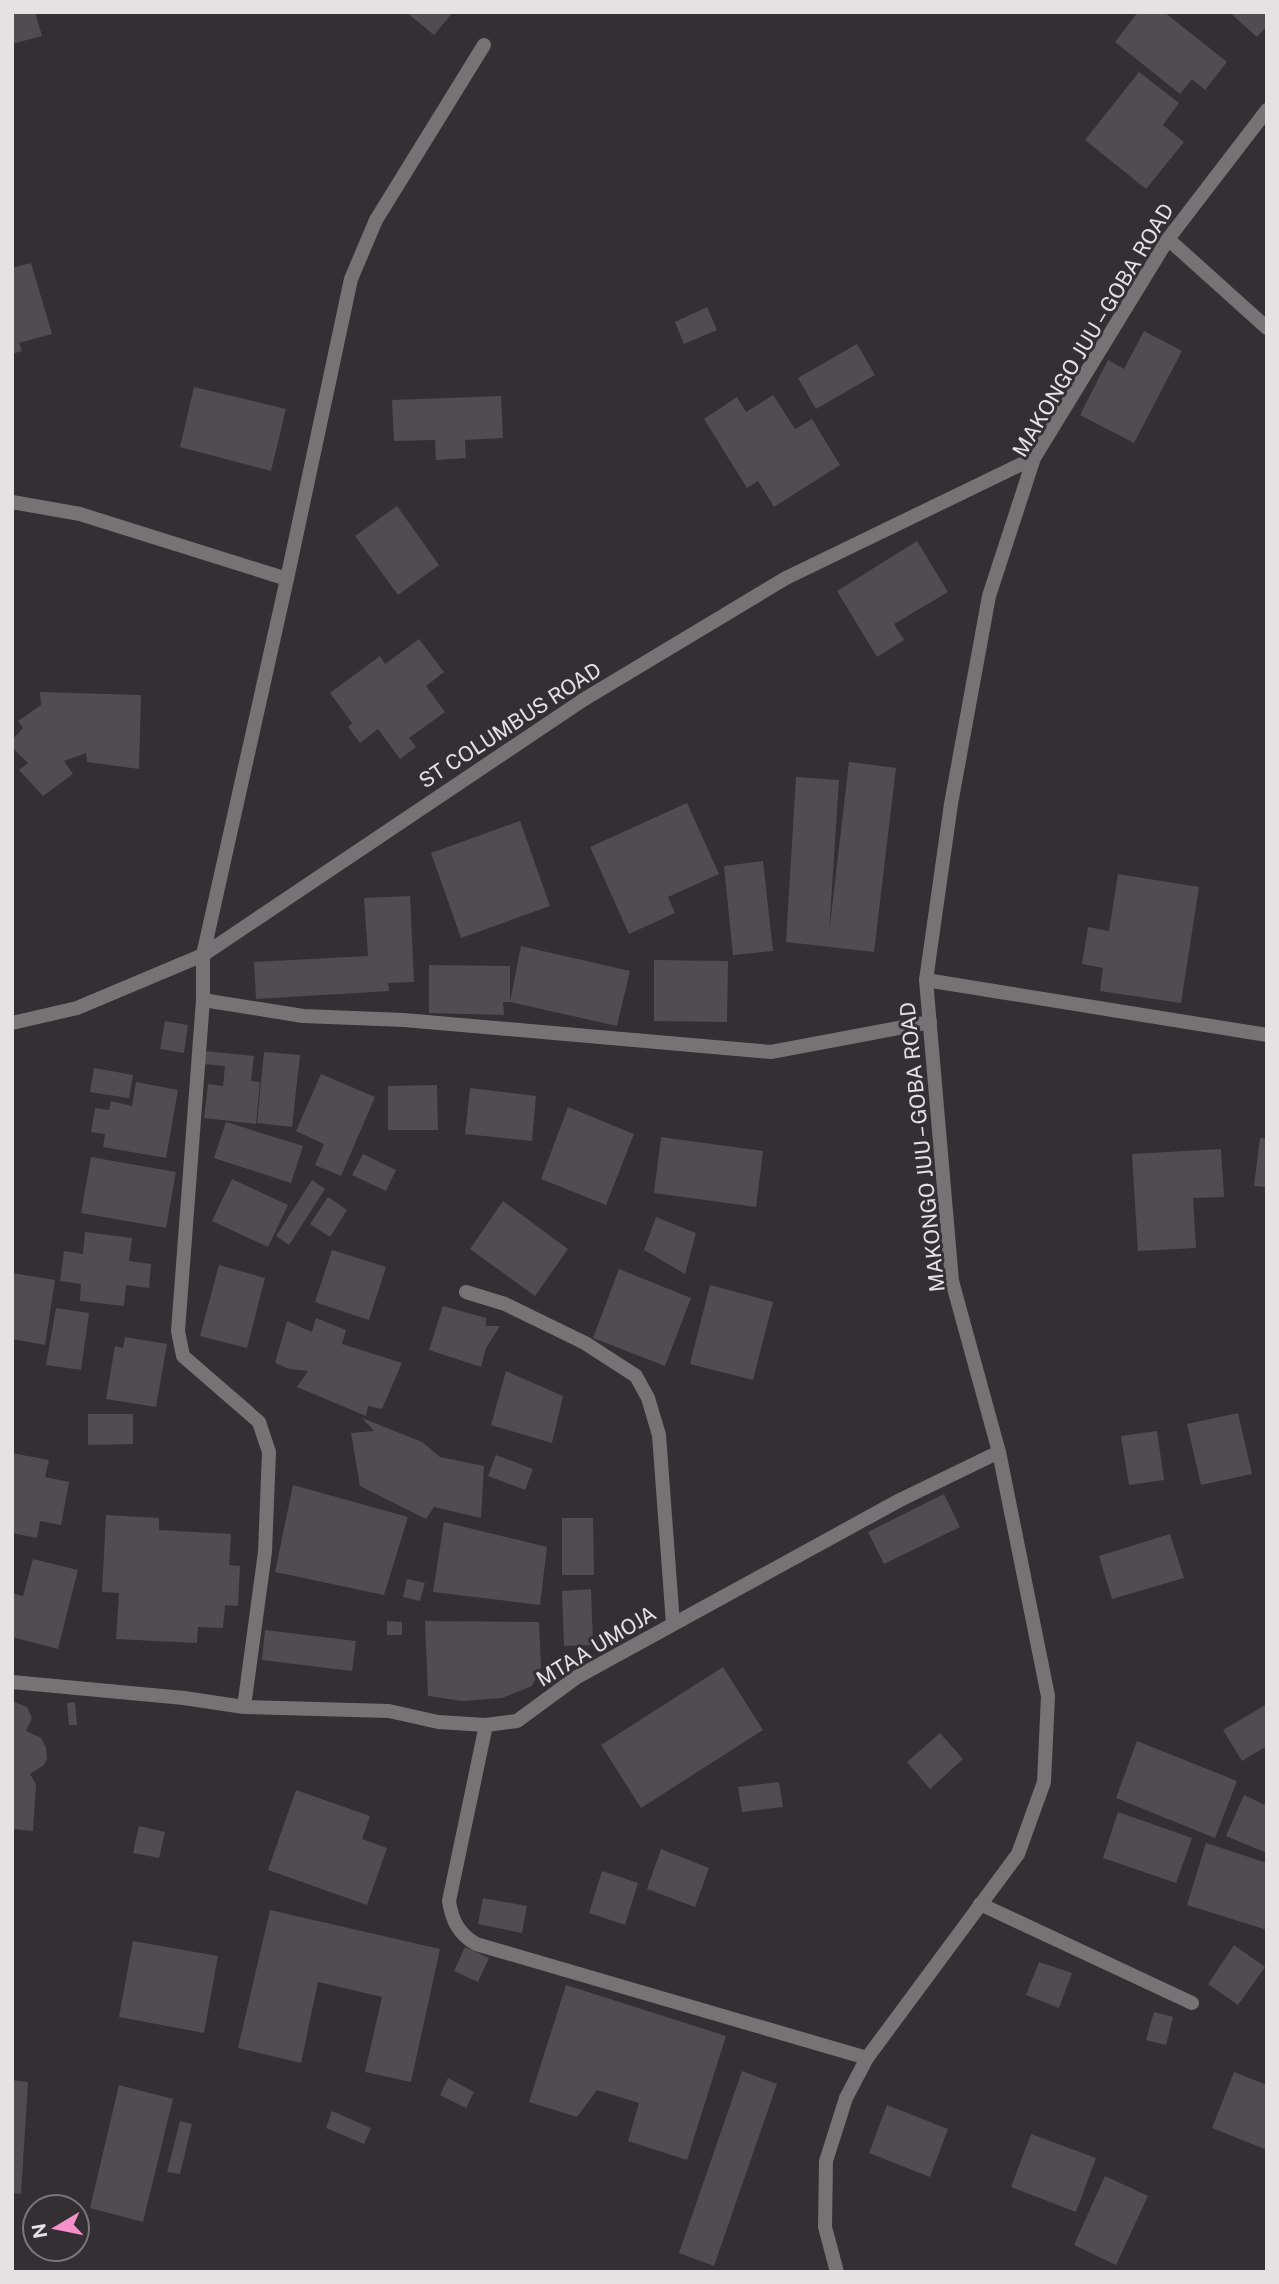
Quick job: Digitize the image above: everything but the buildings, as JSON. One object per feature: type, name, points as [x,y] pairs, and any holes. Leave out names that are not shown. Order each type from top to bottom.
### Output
[{"type":"street","points":[[244,1707],[265,1552],[269,1452],[259,1422],[183,1356],[178,1331],[203,1000],[203,955],[288,579],[351,279],[376,220],[484,45]]},
{"type":"street","name":"MAKONGO JUU – GOBA ROAD","points":[[837,2272],[825,2227],[826,2161],[846,2098],[867,2057],[1018,1854],[1044,1782],[1048,1696],[999,1452],[952,1281],[926,980],[951,804],[989,596],[1034,458],[1168,239],[1267,110]]},
{"type":"street","points":[[1168,239],[1267,328]]},
{"type":"street","name":"ST COLUMBUS ROAD","points":[[12,1023],[77,1008],[203,955],[583,700],[762,592],[1034,458]]},
{"type":"street","points":[[12,502],[80,513],[288,579]]},
{"type":"street","points":[[926,980],[1267,1035]]},
{"type":"street","points":[[203,1000],[303,1016],[404,1020],[771,1052],[930,1022]]},
{"type":"street","points":[[466,1292],[505,1304],[585,1343],[636,1376],[648,1398],[659,1435],[673,1624]]},
{"type":"street","name":"MTAA UMOJA","points":[[12,1682],[184,1698],[244,1707],[389,1711],[438,1721],[486,1725],[517,1721],[577,1677],[900,1500],[999,1452]]},
{"type":"street","points":[[486,1725],[449,1902],[451,1915],[465,1937],[476,1944],[867,2057]]},
{"type":"street","points":[[980,1904],[1192,2003]]}]
